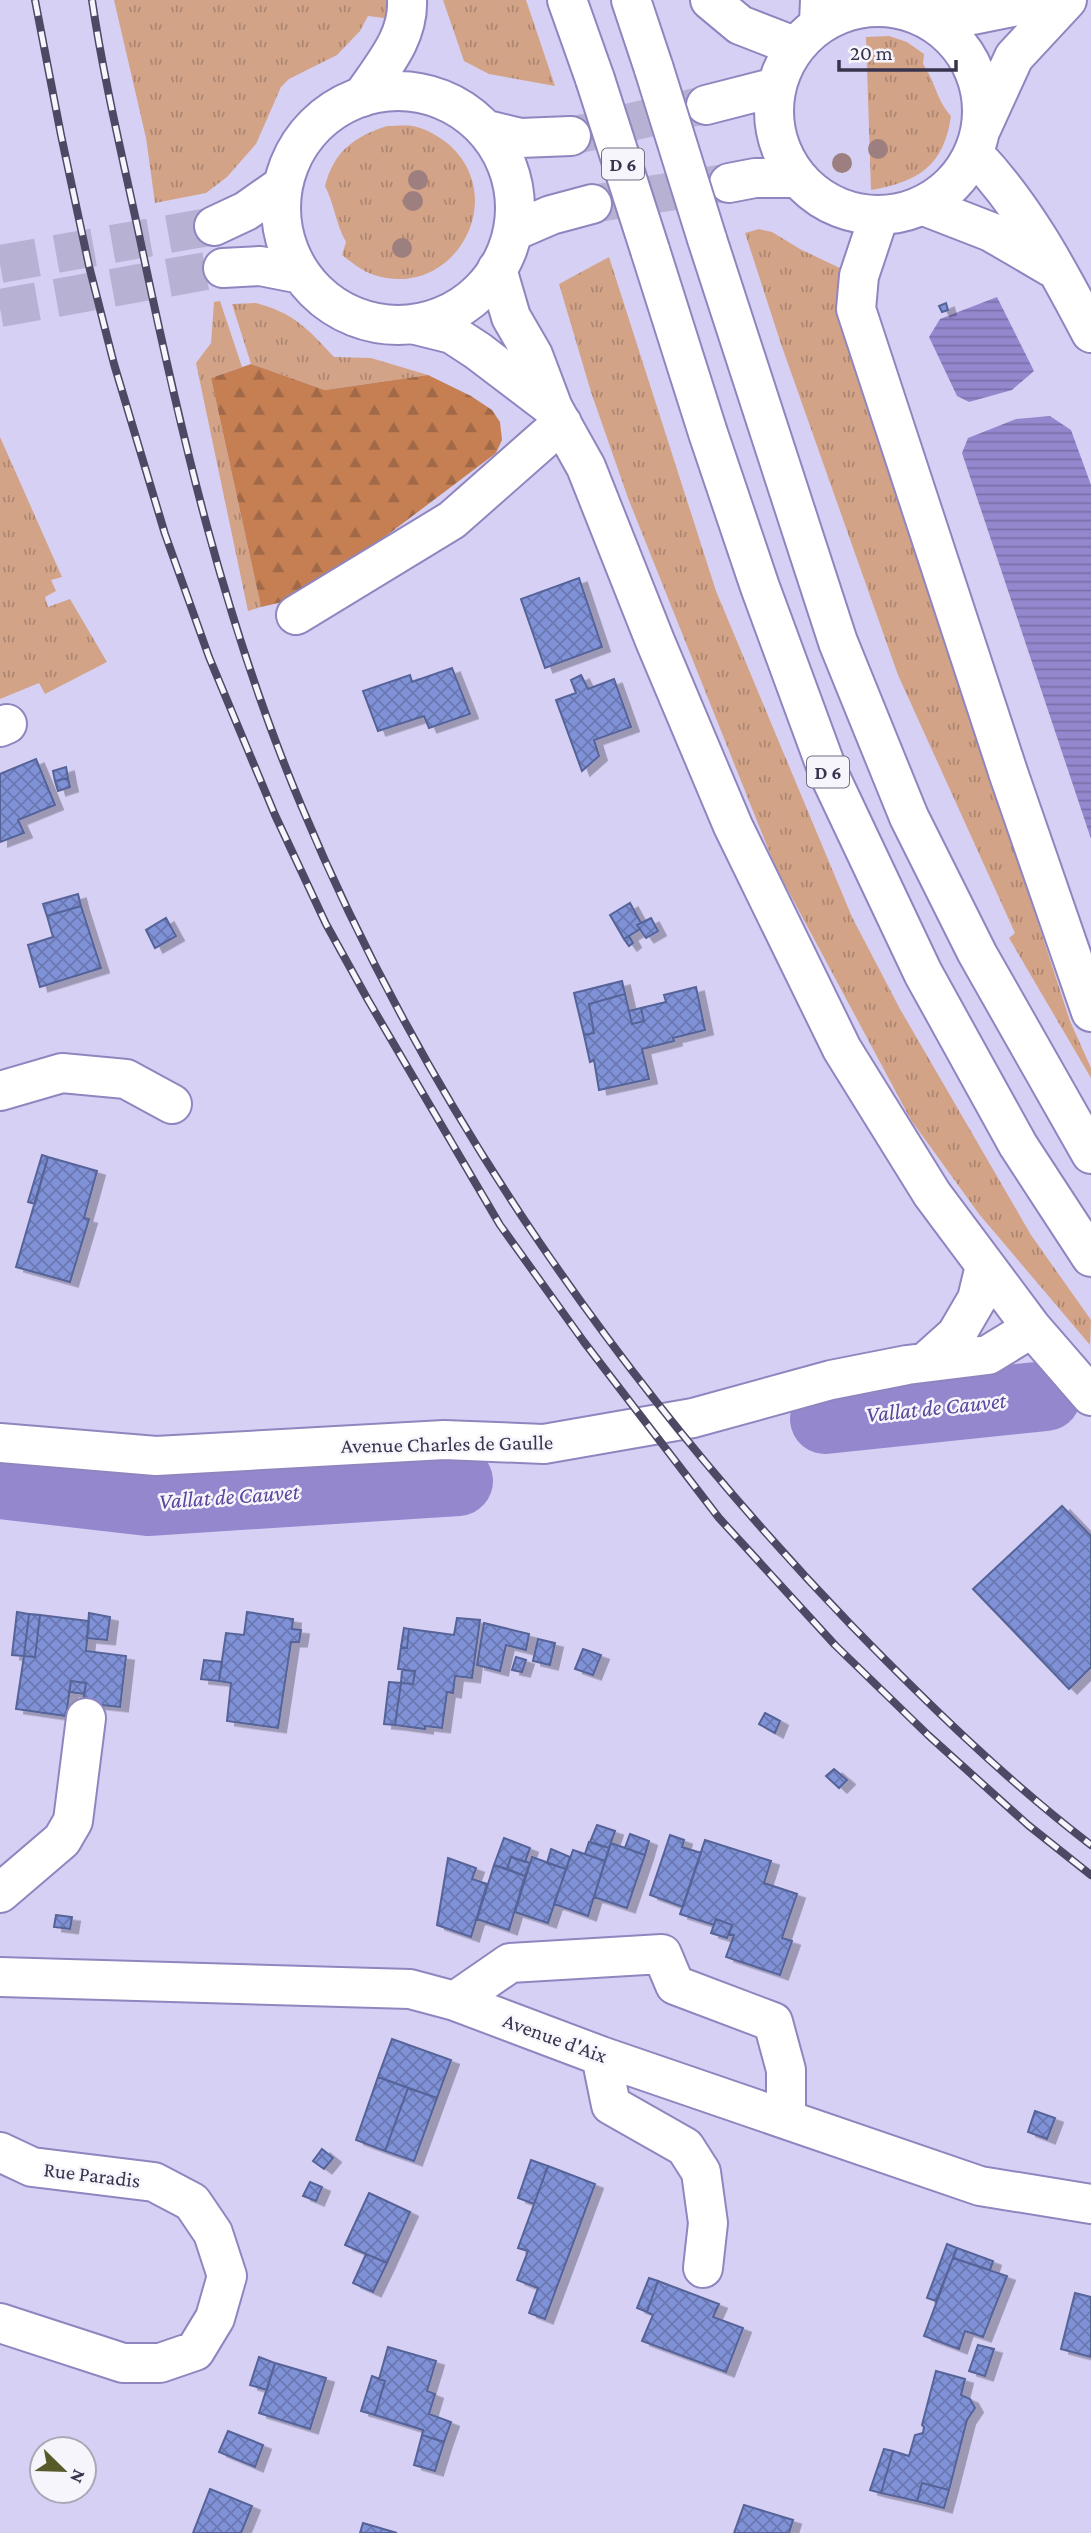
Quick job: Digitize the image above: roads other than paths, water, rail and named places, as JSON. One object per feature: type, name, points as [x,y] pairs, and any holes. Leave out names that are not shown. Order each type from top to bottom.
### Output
[{"type":"main road","points":[[362,97],[402,37],[408,10],[407,0]]},
{"type":"main road","name":"D 6","points":[[567,0],[760,587],[828,772],[923,973],[1018,1146],[1091,1257]]},
{"type":"main road","points":[[631,0],[838,642],[904,805],[976,953],[1091,1154]]},
{"type":"main road","points":[[710,0],[740,25],[811,23],[848,10],[880,6],[973,15],[1047,0]]},
{"type":"main road","points":[[811,23],[776,87],[775,135],[796,178],[820,199],[847,212],[879,216],[924,206],[953,184],[978,140],[1014,57],[1067,0]]},
{"type":"main road","points":[[911,8],[956,40],[978,80],[978,140],[995,175],[1058,271],[1091,333]]},
{"type":"main road","points":[[706,105],[776,87]]},
{"type":"main road","points":[[416,325],[467,304],[503,262],[514,231],[516,195],[506,160],[486,130],[451,102],[407,90],[362,97],[326,116],[298,147],[283,185],[283,231],[301,274],[323,299],[351,316],[383,326],[416,325],[452,334],[478,351],[557,416]]},
{"type":"main road","points":[[486,130],[520,138],[571,136]]},
{"type":"main road","points":[[729,183],[755,178],[796,178]]},
{"type":"main road","points":[[214,226],[246,211],[283,185]]},
{"type":"main road","points":[[514,231],[551,215],[592,204]]},
{"type":"main road","points":[[924,206],[991,232],[1058,271]]},
{"type":"main road","points":[[879,216],[859,276],[856,309],[1009,775],[1091,1012]]},
{"type":"main road","points":[[223,268],[260,266],[301,274]]},
{"type":"main road","points":[[497,269],[511,317],[533,355],[557,416],[586,467],[650,629],[733,826],[842,1049],[932,1195],[1032,1328],[1091,1395]]},
{"type":"main road","points":[[296,615],[452,520],[557,416]]},
{"type":"main road","points":[[0,1091],[62,1073],[126,1079],[172,1104]]},
{"type":"main road","points":[[928,1361],[956,1335],[977,1299],[985,1266]]},
{"type":"main road","name":"Avenue Charles de Gaulle","points":[[0,1443],[156,1456],[444,1440],[544,1444],[694,1418],[831,1380],[928,1361],[988,1355],[1032,1328]]},
{"type":"main road","points":[[0,1893],[62,1840],[73,1821],[86,1718]]},
{"type":"main road","points":[[456,2000],[510,1963],[662,1954],[675,1985],[773,2022],[786,2070],[786,2118]]},
{"type":"main road","name":"Avenue d'Aix","points":[[0,1977],[410,1989],[456,2000],[601,2056],[980,2186],[1091,2204]]},
{"type":"main road","points":[[601,2056],[611,2105],[685,2147],[701,2172],[709,2223],[703,2268]]},
{"type":"main road","name":"Rue Paradis","points":[[0,2152],[32,2168],[154,2182],[192,2202],[214,2233],[227,2276],[215,2318],[195,2351],[160,2363],[123,2363],[0,2323]]},
{"type":"waterway","name":"Vallat de Cauvet","points":[[825,1419],[1046,1396]]},
{"type":"waterway","name":"Vallat de Cauvet","points":[[0,1484],[148,1501],[458,1481]]},
{"type":"tunnel","points":[[571,136],[700,106]]},
{"type":"tunnel","points":[[592,204],[725,183]]},
{"type":"tunnel","points":[[0,264],[214,226]]},
{"type":"tunnel","points":[[0,308],[223,268]]},
{"type":"railway","points":[[35,0],[89,266],[114,364],[165,534],[209,657],[275,815],[326,924],[368,1000],[500,1225],[584,1342],[719,1518],[835,1645],[928,1735],[1028,1825],[1091,1875]]},
{"type":"railway","points":[[92,0],[108,92],[172,386],[228,598],[274,737],[301,805],[352,918],[408,1028],[471,1136],[538,1241],[687,1440],[768,1535],[880,1655],[997,1767],[1091,1845]]}]
